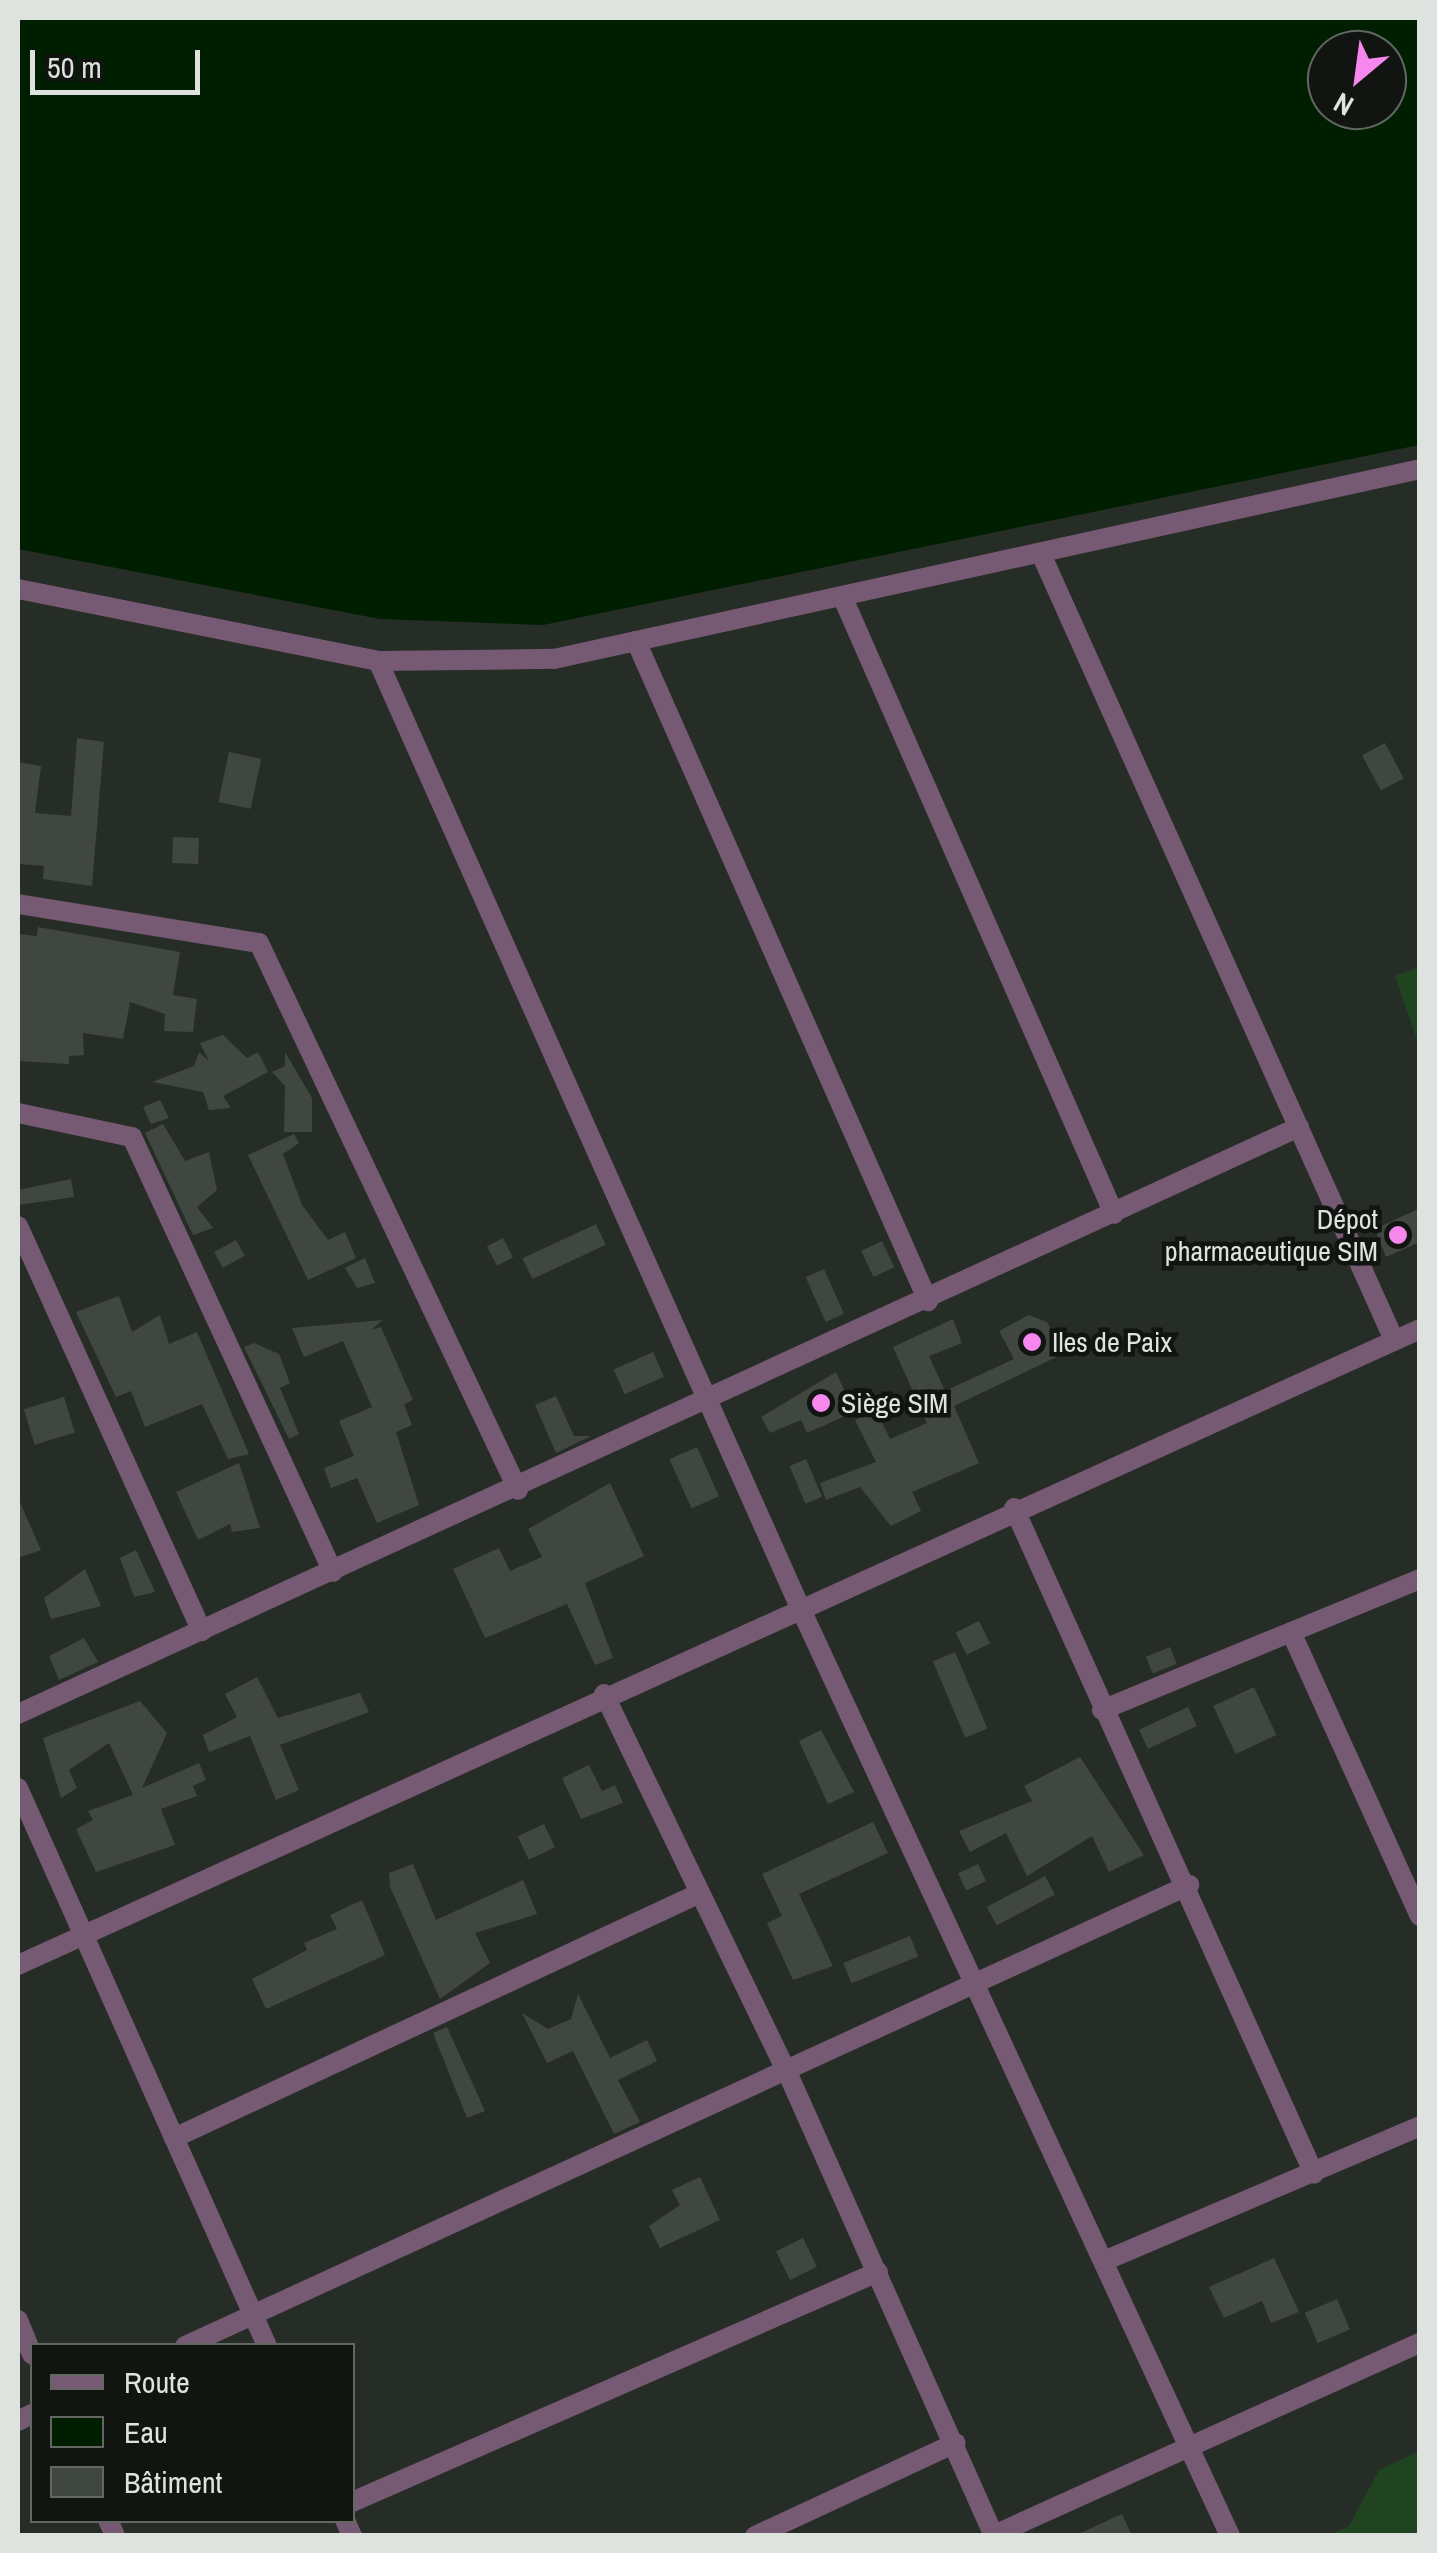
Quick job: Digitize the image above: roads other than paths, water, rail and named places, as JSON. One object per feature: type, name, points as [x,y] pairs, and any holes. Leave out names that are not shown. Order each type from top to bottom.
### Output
[{"type":"street","points":[[18,589],[378,661],[554,659],[1042,556],[1420,468]]},
{"type":"street","points":[[1042,556],[1394,1340]]},
{"type":"street","points":[[842,596],[1114,1214]]},
{"type":"street","points":[[636,642],[928,1301]]},
{"type":"street","points":[[378,661],[798,1603],[1230,2536]]},
{"type":"street","points":[[18,904],[259,943],[518,1490]]},
{"type":"street","points":[[18,1113],[132,1137],[333,1572]]},
{"type":"street","points":[[18,1714],[710,1404],[1298,1127]]},
{"type":"street","points":[[18,1226],[202,1631]]},
{"type":"street","points":[[18,1966],[798,1603],[1420,1329]]},
{"type":"street","points":[[1014,1508],[1102,1710],[1188,1884],[1314,2174]]},
{"type":"street","points":[[1102,1710],[1420,1579]]},
{"type":"street","points":[[1290,1632],[1420,1916]]},
{"type":"street","points":[[604,1694],[788,2074],[994,2535],[1420,2343]]},
{"type":"street","points":[[18,1788],[266,2343]]},
{"type":"street","points":[[191,2343],[977,1988],[1188,1884]]},
{"type":"street","points":[[174,2138],[700,1893]]},
{"type":"street","points":[[1104,2261],[1420,2126]]},
{"type":"street","points":[[355,2501],[878,2272]]},
{"type":"street","points":[[18,2320],[30,2349]]},
{"type":"street","points":[[755,2536],[955,2443]]},
{"type":"water","points":[[18,18],[1419,18],[1419,445],[543,625],[380,619],[18,549]]},
{"type":"place","name":"Dépot pharmaceutique SIM","points":[[1398,1235]]},
{"type":"place","name":"Iles de Paix","points":[[1032,1342]]},
{"type":"place","name":"Siège SIM","points":[[821,1403]]}]
